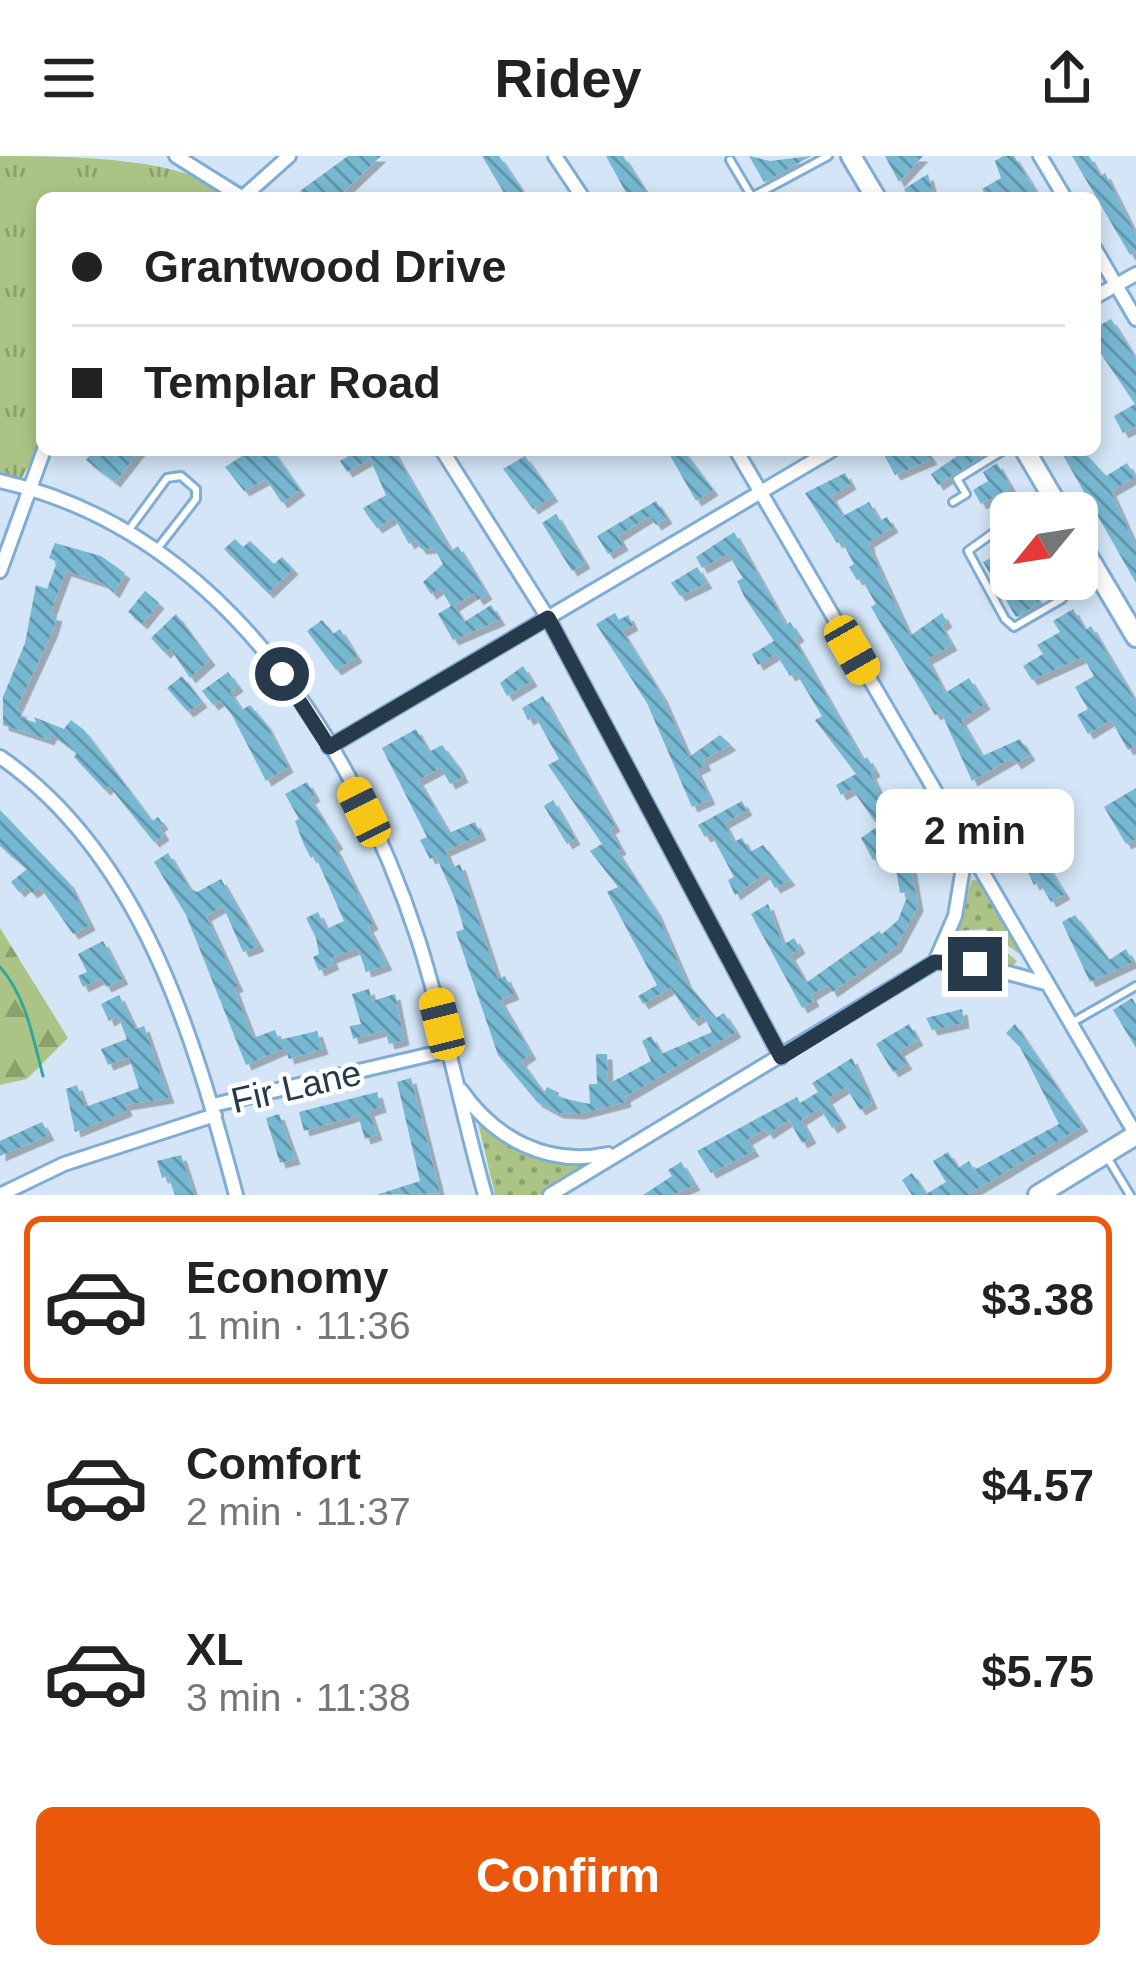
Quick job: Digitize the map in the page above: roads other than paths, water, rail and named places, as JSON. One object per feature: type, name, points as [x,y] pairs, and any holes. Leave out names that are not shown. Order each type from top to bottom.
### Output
[{"type":"main road","points":[[851,156],[872,192]]},
{"type":"main road","points":[[1029,456],[1050,492]]},
{"type":"main road","points":[[1098,573],[1136,637]]},
{"type":"main road","points":[[1038,1195],[1136,1135]]},
{"type":"street","points":[[176,156],[233,192]]},
{"type":"street","points":[[250,192],[289,156]]},
{"type":"street","points":[[555,156],[579,192]]},
{"type":"street","points":[[1040,156],[1061,192]]},
{"type":"street","points":[[1101,259],[1136,319]]},
{"type":"street","points":[[1101,294],[1136,274]]},
{"type":"street","points":[[0,571],[41,456]]},
{"type":"street","points":[[446,456],[548,618],[781,1057]]},
{"type":"street","points":[[740,456],[1136,1135]]},
{"type":"street","points":[[329,747],[822,456]]},
{"type":"street","points":[[0,481],[128,530],[157,549],[243,626],[329,747],[398,884],[449,1050],[484,1195]]},
{"type":"street","points":[[0,758],[50,797],[102,858],[161,968],[214,1110],[236,1195]]},
{"type":"street","points":[[935,962],[955,916],[967,848]]},
{"type":"street","points":[[550,1195],[935,962],[975,964],[1046,983]]},
{"type":"street","name":"Fir Lane","points":[[0,1195],[64,1163],[214,1110],[449,1050]]},
{"type":"street","points":[[456,1081],[489,1123],[526,1147],[584,1157],[632,1145]]},
{"type":"lane","points":[[761,192],[828,156]]},
{"type":"lane","points":[[730,160],[749,192]]},
{"type":"lane","points":[[953,502],[966,494],[957,479],[994,456]]},
{"type":"lane","points":[[128,530],[167,478],[181,476],[196,490],[196,499],[157,549]]},
{"type":"lane","points":[[990,532],[972,542],[968,551],[990,590]]},
{"type":"lane","points":[[995,600],[1013,627],[1059,600]]},
{"type":"lane","points":[[1070,1024],[1136,986]]},
{"type":"lane","points":[[1105,1154],[1126,1194]]},
{"type":"waterway","points":[[0,967],[22,1004],[43,1076]]}]
